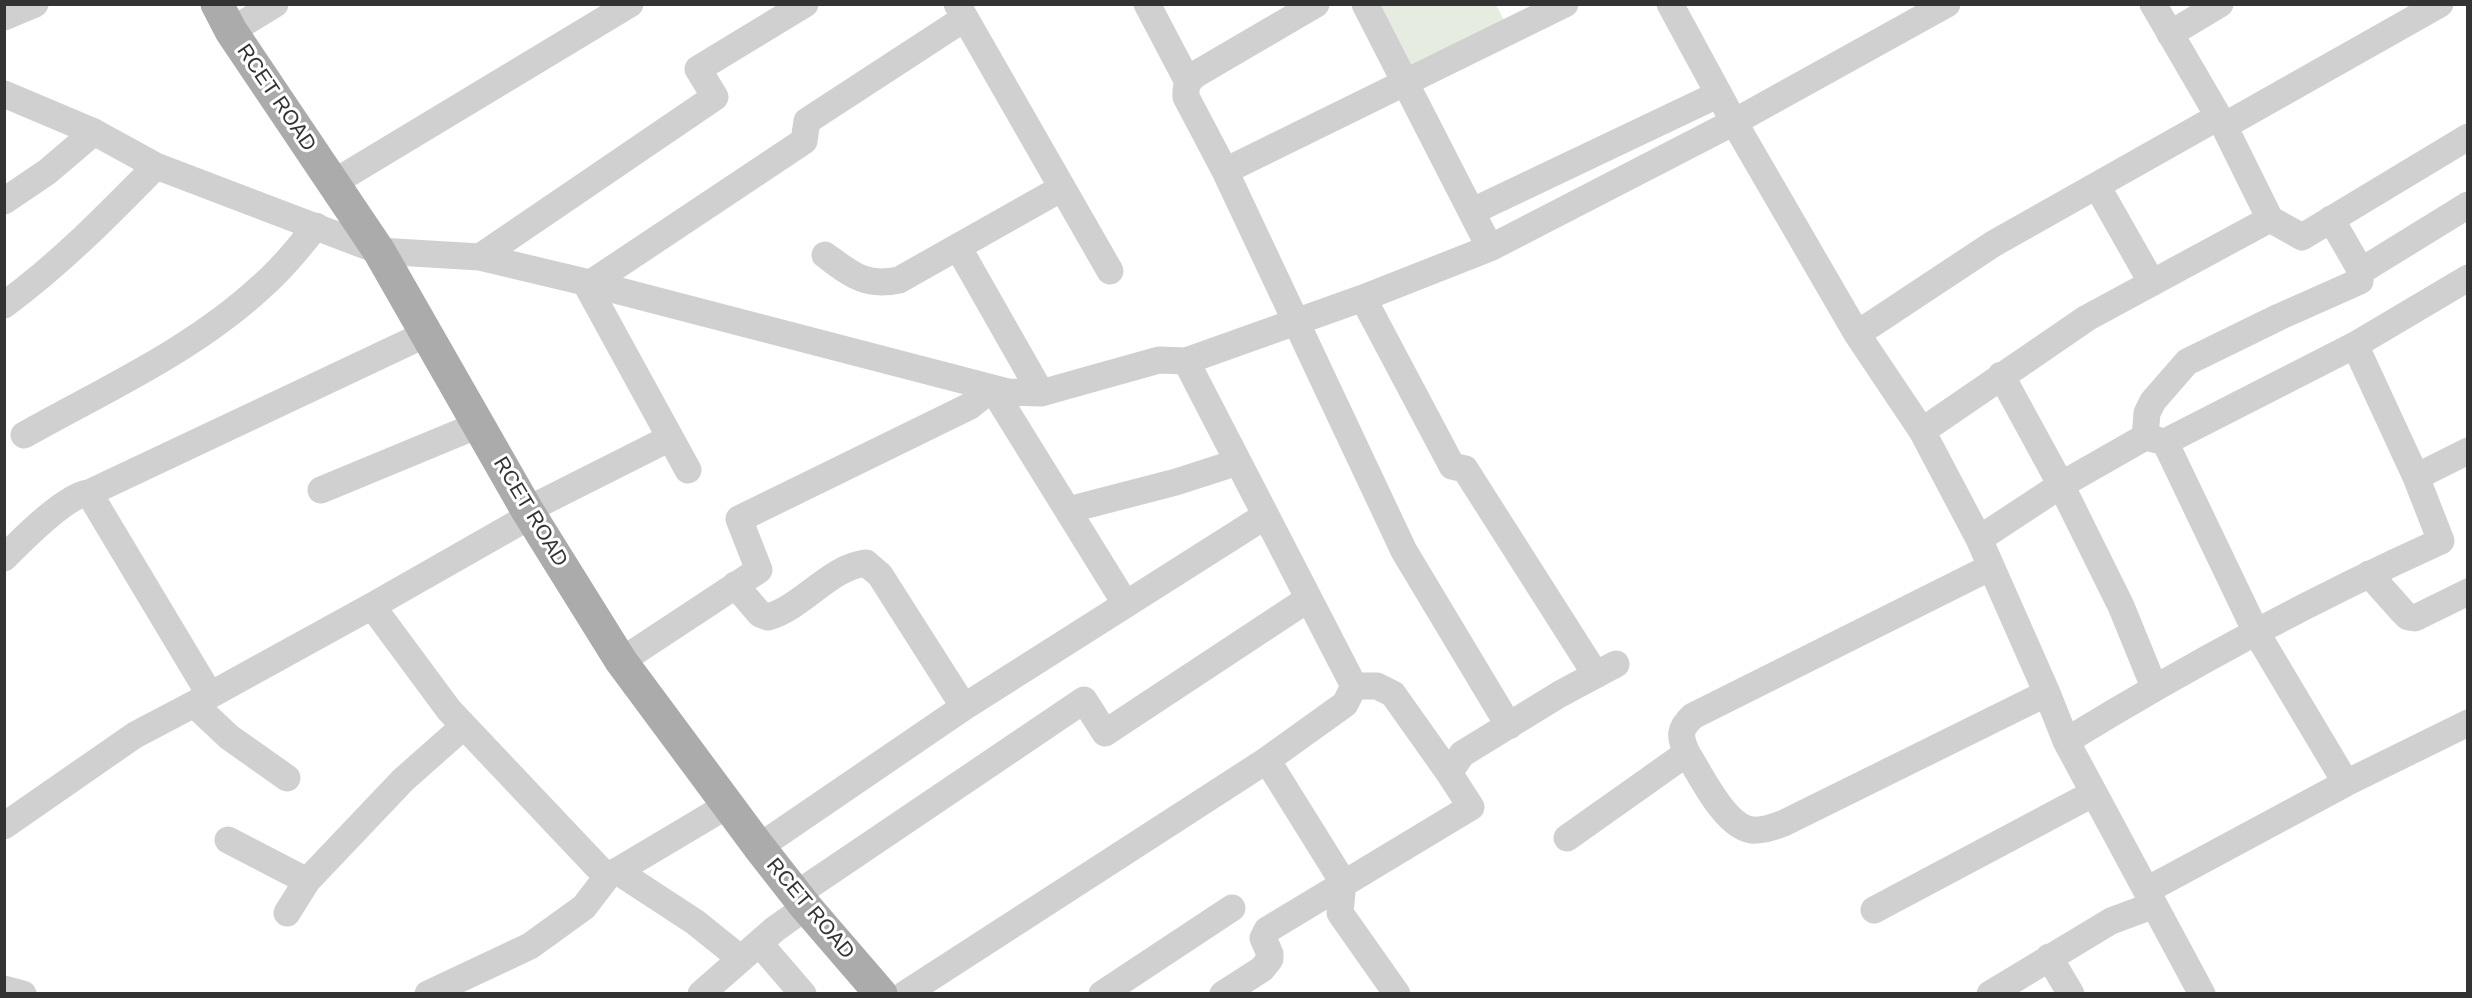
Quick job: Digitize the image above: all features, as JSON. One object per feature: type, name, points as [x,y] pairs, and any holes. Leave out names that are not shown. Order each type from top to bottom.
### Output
[{"type":"main road","name":"RCET ROAD","points":[[224,18],[379,251],[529,513],[621,661],[802,901],[881,993]]},
{"type":"street","points":[[4,17],[35,4]]},
{"type":"street","points":[[224,18],[274,4]]},
{"type":"street","points":[[333,183],[630,4]]},
{"type":"street","points":[[480,257],[715,97],[698,69],[805,4]]},
{"type":"street","points":[[1147,4],[1188,82],[1186,97],[1298,321],[1404,551],[1509,726]]},
{"type":"street","points":[[1188,82],[1198,73],[1316,4]]},
{"type":"street","points":[[1365,4],[1408,83],[1490,248]]},
{"type":"street","points":[[1225,171],[1408,83],[1517,15],[1565,4]]},
{"type":"street","points":[[1670,4],[1734,122],[1857,334],[1922,431],[1979,539],[2048,693],[2066,741],[2202,993]]},
{"type":"street","points":[[4,94],[94,132],[156,166],[379,251],[480,257],[1008,392],[1041,393],[1159,360],[1186,361],[1364,298],[1490,248],[1734,122],[1947,4]]},
{"type":"street","points":[[2153,4],[2221,121],[2270,219],[2302,237],[2468,137]]},
{"type":"street","points":[[2170,34],[2220,4]]},
{"type":"street","points":[[1857,334],[1994,244],[2097,186],[2440,4]]},
{"type":"street","points":[[588,283],[804,141],[807,121],[961,11],[1110,271]]},
{"type":"street","points":[[1473,211],[1719,94]]},
{"type":"street","points":[[4,201],[47,172],[94,132]]},
{"type":"street","points":[[4,305],[72,248],[156,166]]},
{"type":"street","points":[[2097,186],[2152,283]]},
{"type":"street","points":[[825,255],[851,275],[866,282],[883,283],[899,280],[1062,188]]},
{"type":"street","points":[[2361,271],[2468,205]]},
{"type":"street","points":[[1922,431],[2087,318],[2270,219]]},
{"type":"street","points":[[2331,219],[2361,271],[2360,281],[2187,362],[2153,401],[2147,413],[2155,440],[2256,632],[2346,783]]},
{"type":"street","points":[[24,435],[173,351],[219,320],[260,289],[287,262],[316,226]]},
{"type":"street","points":[[958,247],[1041,393]]},
{"type":"street","points":[[1979,539],[2061,485],[2355,345],[2468,278]]},
{"type":"street","points":[[588,283],[688,470]]},
{"type":"street","points":[[1364,298],[1452,466],[1465,469],[1606,670],[1462,754],[1449,773]]},
{"type":"street","points":[[4,558],[48,517],[81,493],[89,493],[426,334]]},
{"type":"street","points":[[2066,741],[2154,687],[2256,632],[2369,574],[2441,541],[2416,477],[2355,345]]},
{"type":"street","points":[[1186,361],[1354,686]]},
{"type":"street","points":[[2001,375],[2061,485],[2121,606],[2154,687]]},
{"type":"street","points":[[992,388],[1125,603]]},
{"type":"street","points":[[621,661],[759,570],[739,519],[970,406],[992,388]]},
{"type":"street","points":[[321,490],[478,424]]},
{"type":"street","points":[[4,826],[135,735],[372,606],[529,513],[670,438]]},
{"type":"street","points":[[2416,477],[2468,451]]},
{"type":"street","points":[[1068,510],[1176,482],[1238,462]]},
{"type":"street","points":[[89,493],[202,699],[229,737],[287,778]]},
{"type":"street","points":[[759,846],[964,707],[1265,516]]},
{"type":"street","points":[[735,585],[760,614],[768,617],[786,610],[846,568],[866,563],[872,566],[964,707]]},
{"type":"street","points":[[1991,567],[1693,716],[1683,725],[1680,732],[1681,740],[1724,812],[1738,824],[1751,830],[1768,829],[2048,693]]},
{"type":"street","points":[[2369,574],[2408,617],[2415,618],[2423,615],[2468,592]]},
{"type":"street","points":[[701,993],[750,951],[802,901],[1084,700],[1105,733],[1308,599]]},
{"type":"street","points":[[372,606],[449,710],[612,874],[750,951],[803,993]]},
{"type":"street","points":[[904,993],[1267,760],[1345,704],[1354,686]]},
{"type":"street","points":[[1222,993],[1267,965],[1270,954],[1263,938],[1267,930],[1343,882],[1471,807],[1393,694],[1377,686],[1354,686]]},
{"type":"street","points":[[1990,993],[2346,783],[2468,723]]},
{"type":"street","points":[[287,913],[307,881],[403,780],[464,726]]},
{"type":"street","points":[[1567,838],[1687,753]]},
{"type":"street","points":[[1267,760],[1343,882],[1340,913],[1396,993]]},
{"type":"street","points":[[1874,910],[2094,793]]},
{"type":"street","points":[[429,993],[530,946],[584,907],[612,874],[728,805]]},
{"type":"street","points":[[228,840],[307,881]]},
{"type":"street","points":[[1102,993],[1232,908]]},
{"type":"street","points":[[2049,957],[2071,993]]},
{"type":"street","points":[[4,989],[23,993]]},
{"type":"shaded area","points":[[1375,5],[1496,5],[1505,22],[1409,66]]}]
